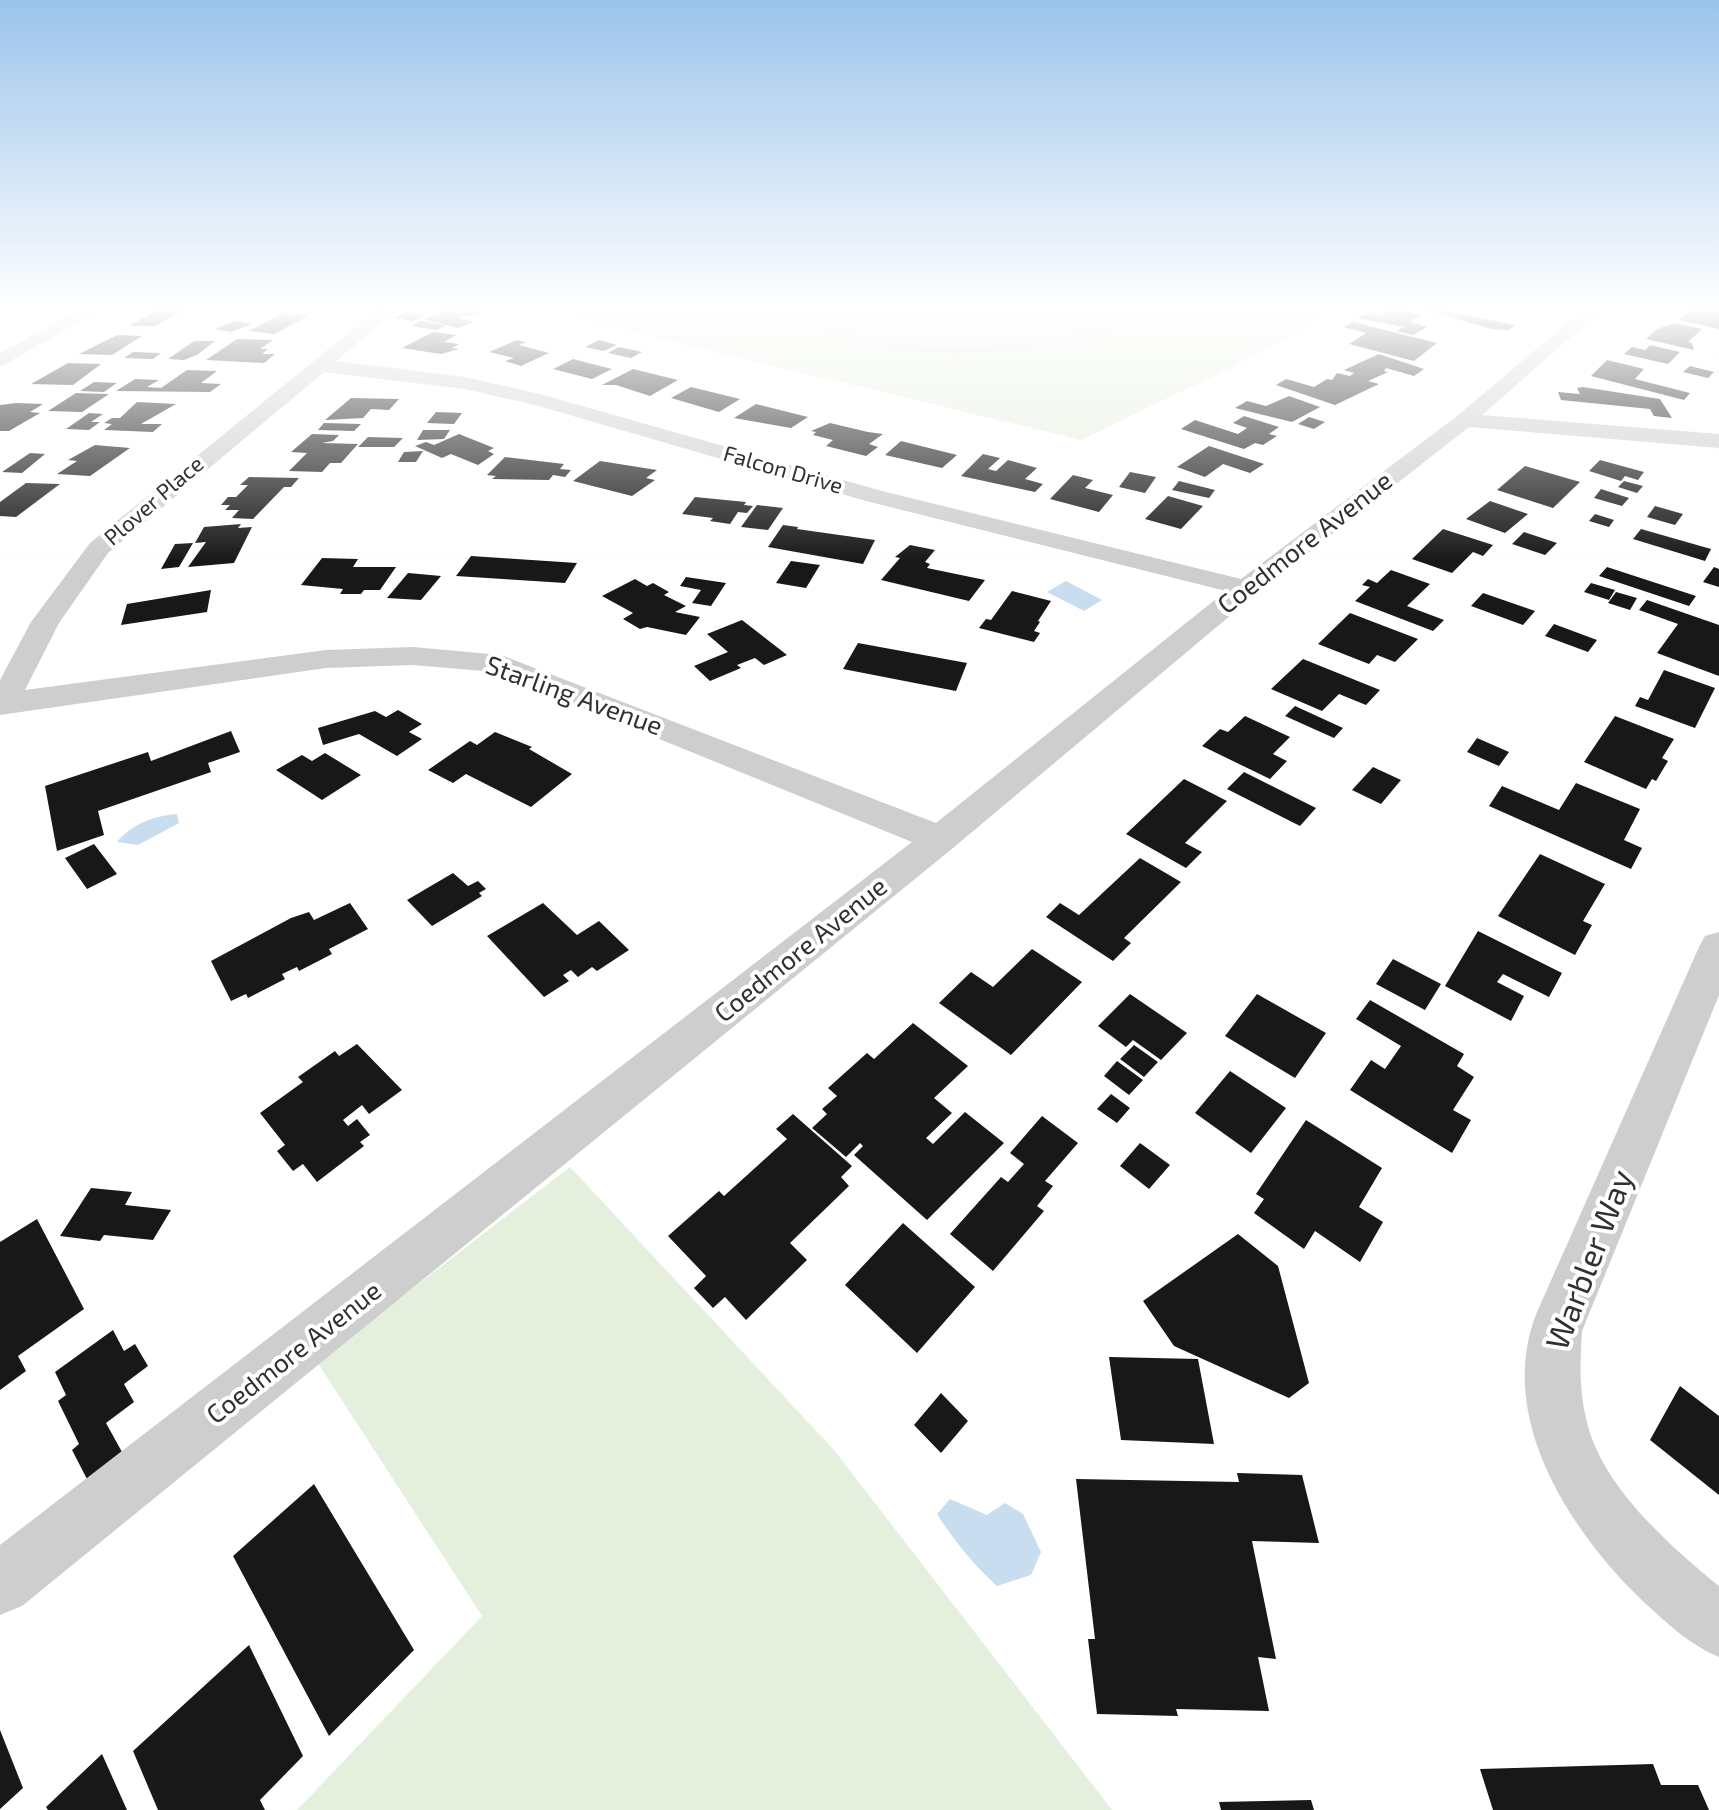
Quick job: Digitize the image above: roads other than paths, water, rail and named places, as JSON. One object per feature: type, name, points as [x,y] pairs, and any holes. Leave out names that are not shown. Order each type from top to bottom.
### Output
[{"type":"street","name":"Plover Place","points":[[2,704],[45,622],[99,548],[284,392]]},
{"type":"street","name":"Falcon Drive","points":[[507,392],[874,496],[1246,588]]},
{"type":"street","name":"Coedmore Avenue","points":[[0,1584],[940,839],[1246,588],[1496,392]]},
{"type":"street","points":[[1464,420],[1719,441]]},
{"type":"street","name":"Starling Avenue","points":[[2,704],[231,670],[376,655],[454,657],[501,664],[940,839]]},
{"type":"street","name":"Warbler Way","points":[[1719,947],[1556,1331],[1549,1365],[1559,1423],[1581,1479],[1610,1523],[1666,1584],[1719,1626]]},
{"type":"water","points":[[1066,581],[1102,600],[1084,611],[1047,592]]},
{"type":"water","points":[[177,814],[179,823],[138,845],[117,842],[129,830],[144,822]]},
{"type":"water","points":[[950,1499],[987,1515],[1005,1503],[1023,1514],[1041,1552],[1031,1575],[997,1586],[965,1552],[937,1514]]}]
